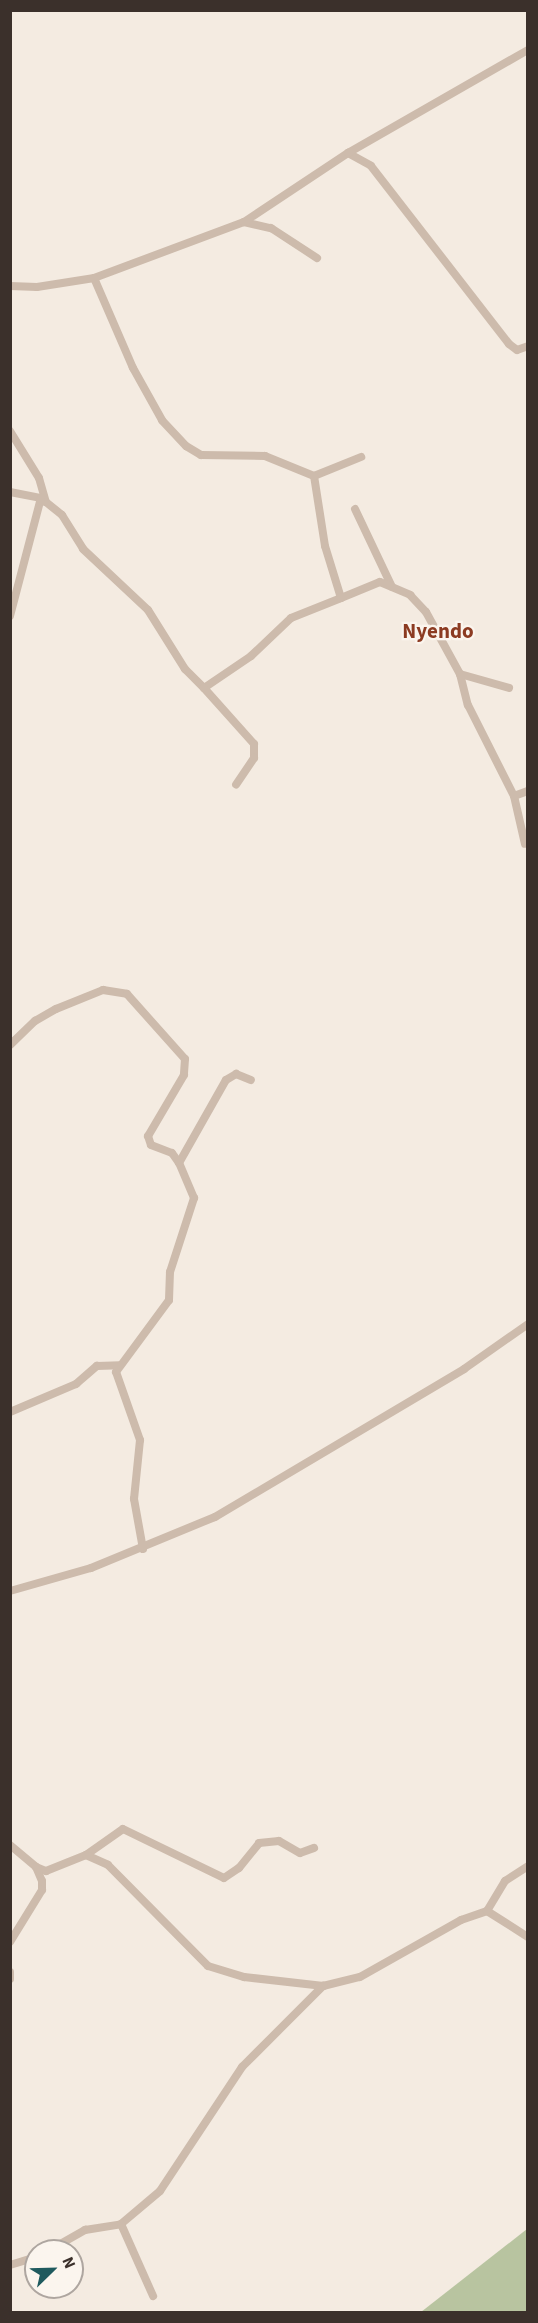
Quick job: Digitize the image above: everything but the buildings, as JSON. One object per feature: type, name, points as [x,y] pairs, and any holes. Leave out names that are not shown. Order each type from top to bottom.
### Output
[{"type":"street","points":[[10,286],[38,287],[94,278],[244,222],[348,153],[528,50]]},
{"type":"street","points":[[348,153],[371,166],[509,344],[517,350],[528,346]]},
{"type":"street","points":[[244,222],[271,228],[317,258]]},
{"type":"street","points":[[94,278],[133,368],[162,420],[186,446],[201,455],[265,456],[314,476],[361,457]]},
{"type":"street","points":[[10,431],[30,460],[43,500],[10,616]]},
{"type":"street","points":[[314,476],[325,546],[341,598]]},
{"type":"street","points":[[10,492],[43,500],[62,515],[83,549],[148,610],[185,669],[254,744],[254,758],[236,785]]},
{"type":"street","points":[[355,509],[392,587]]},
{"type":"street","points":[[204,688],[251,656],[291,618],[375,583],[392,587],[419,603],[460,674],[468,705],[514,796],[525,844]]},
{"type":"street","points":[[460,674],[509,688]]},
{"type":"street","points":[[514,796],[528,791]]},
{"type":"street","points":[[10,1045],[35,1021],[56,1009],[103,990],[127,994],[185,1059],[184,1075],[148,1136],[151,1145],[172,1153],[195,1192],[170,1272],[169,1300],[120,1365],[116,1376],[140,1440],[134,1492],[143,1549]]},
{"type":"street","points":[[179,1163],[226,1080],[236,1074],[251,1080]]},
{"type":"street","points":[[10,1592],[143,1549],[280,1482],[464,1369],[528,1324]]},
{"type":"street","points":[[10,1412],[76,1384],[96,1366],[120,1365]]},
{"type":"street","points":[[10,1845],[36,1868],[46,1871],[86,1855],[123,1829],[224,1878],[239,1868],[259,1843],[279,1841],[300,1853],[315,1848]]},
{"type":"street","points":[[86,1855],[108,1864],[208,1966],[244,1977],[323,1986],[360,1977],[461,1920],[487,1911],[505,1881],[528,1866]]},
{"type":"street","points":[[10,1942],[42,1890],[36,1868]]},
{"type":"street","points":[[487,1911],[528,1937]]},
{"type":"street","points":[[10,1972],[10,1979]]},
{"type":"street","points":[[69,2239],[85,2230],[121,2224],[160,2191],[242,2067],[323,1986]]},
{"type":"street","points":[[121,2224],[153,2296]]},
{"type":"green space","points":[[527,2229],[527,2312],[421,2312]]},
{"type":"district","name":"Nyendo","points":[[438,631]]}]
